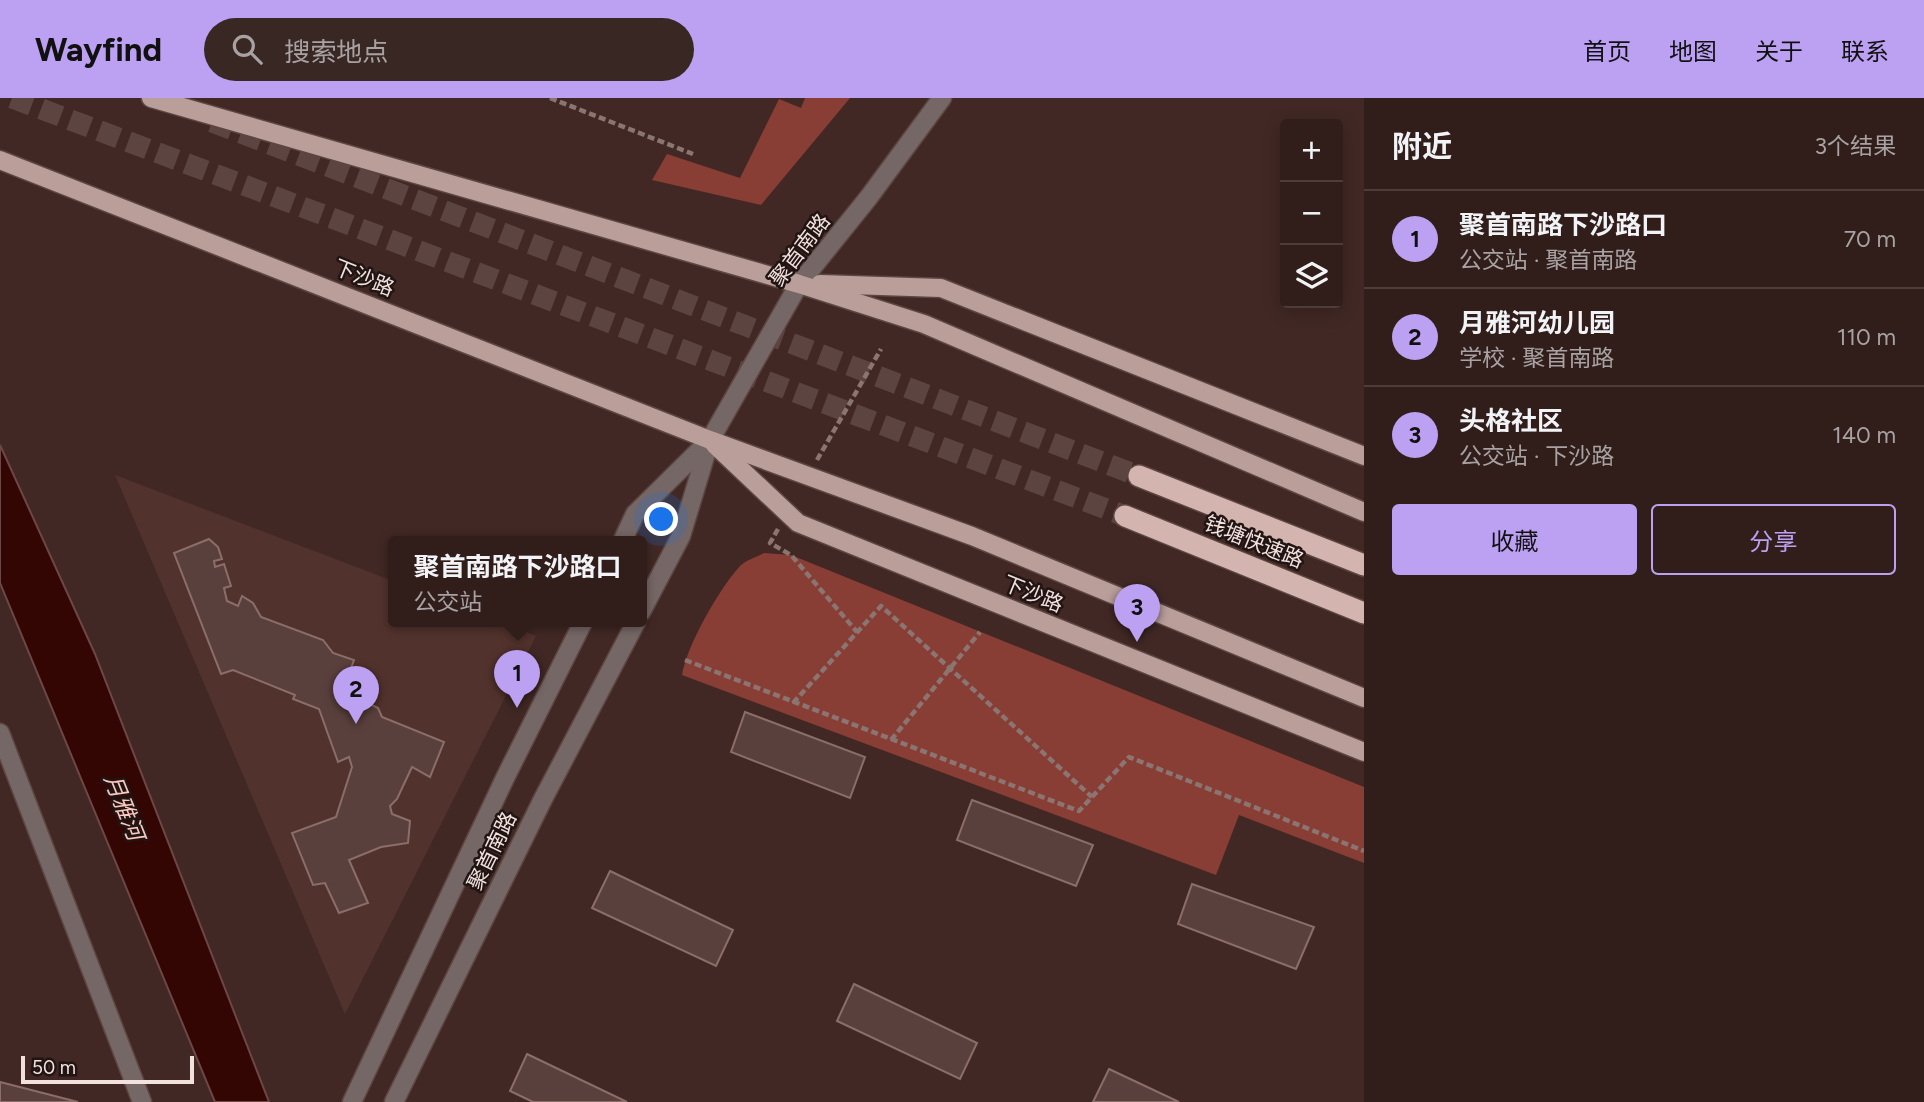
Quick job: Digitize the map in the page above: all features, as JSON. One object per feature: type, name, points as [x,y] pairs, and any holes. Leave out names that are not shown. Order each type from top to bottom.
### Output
[{"type":"highway","name":"钱塘快速路","points":[[1139,476],[1364,565]]},
{"type":"highway","name":"钱塘快速路","points":[[1125,516],[1364,613]]},
{"type":"main road","points":[[151,98],[799,284],[924,324],[1364,512]]},
{"type":"main road","name":"下沙路","points":[[0,160],[710,440],[972,536],[1364,698]]},
{"type":"main road","points":[[799,284],[941,288],[1364,456]]},
{"type":"main road","name":"下沙路","points":[[710,440],[798,523],[1364,752]]},
{"type":"street","name":"聚首南路","points":[[647,601],[681,536],[710,440],[799,284],[869,197],[942,98]]},
{"type":"street","name":"聚首南路","points":[[625,536],[635,514],[710,440]]},
{"type":"street","name":"聚首南路","points":[[352,1102],[506,776],[580,627]]},
{"type":"street","name":"聚首南路","points":[[394,1102],[543,799],[633,627]]},
{"type":"street","points":[[0,733],[142,1102]]},
{"type":"path","points":[[550,98],[693,154]]},
{"type":"path","points":[[793,703],[881,606],[1092,797]]},
{"type":"path","points":[[891,740],[981,632]]},
{"type":"path","points":[[685,660],[1079,811],[1129,757],[1364,851]]},
{"type":"shaded area","points":[[805,98],[850,98],[761,205],[652,180],[667,154],[740,178],[779,99],[801,108]]},
{"type":"shaded area","points":[[115,475],[388,579],[388,627],[514,627],[536,636],[345,1014]]},
{"type":"shaded area","points":[[764,553],[791,555],[1364,787],[1364,863],[1239,815],[1216,875],[682,675],[697,633],[723,589],[740,566]]},
{"type":"water","name":"月雅河","points":[[0,445],[95,654],[269,1102],[215,1102],[0,583]]},
{"type":"building","points":[[209,539],[218,547],[222,559],[214,561],[215,567],[224,564],[231,586],[224,588],[227,601],[238,606],[242,596],[253,603],[261,617],[323,640],[333,653],[354,660],[348,676],[361,681],[369,691],[364,701],[378,708],[382,717],[444,742],[430,777],[412,767],[397,799],[390,806],[392,814],[410,821],[408,843],[381,847],[349,860],[368,903],[339,913],[325,883],[313,885],[292,833],[336,817],[352,767],[349,757],[338,762],[319,709],[293,699],[295,695],[233,670],[221,674],[174,553]]},
{"type":"building","points":[[745,712],[865,757],[850,798],[731,752]]},
{"type":"building","points":[[972,800],[1093,845],[1076,886],[957,840]]},
{"type":"building","points":[[610,871],[733,930],[716,966],[592,908]]},
{"type":"building","points":[[1192,884],[1314,927],[1296,969],[1178,924]]},
{"type":"building","points":[[854,984],[977,1043],[960,1079],[837,1021]]},
{"type":"building","points":[[527,1054],[627,1102],[533,1102],[510,1091]]},
{"type":"building","points":[[1109,1069],[1179,1102],[1093,1102]]},
{"type":"building","points":[[0,1082],[78,1102],[0,1102]]},
{"type":"tunnel","points":[[12,98],[1125,516]]},
{"type":"tunnel","points":[[212,122],[1139,476]]},
{"type":"place","name":"头格社区","points":[[1137,642]]},
{"type":"place","name":"聚首南路下沙路口","points":[[517,708]]},
{"type":"place","name":"月雅河幼儿园","points":[[356,724]]}]
